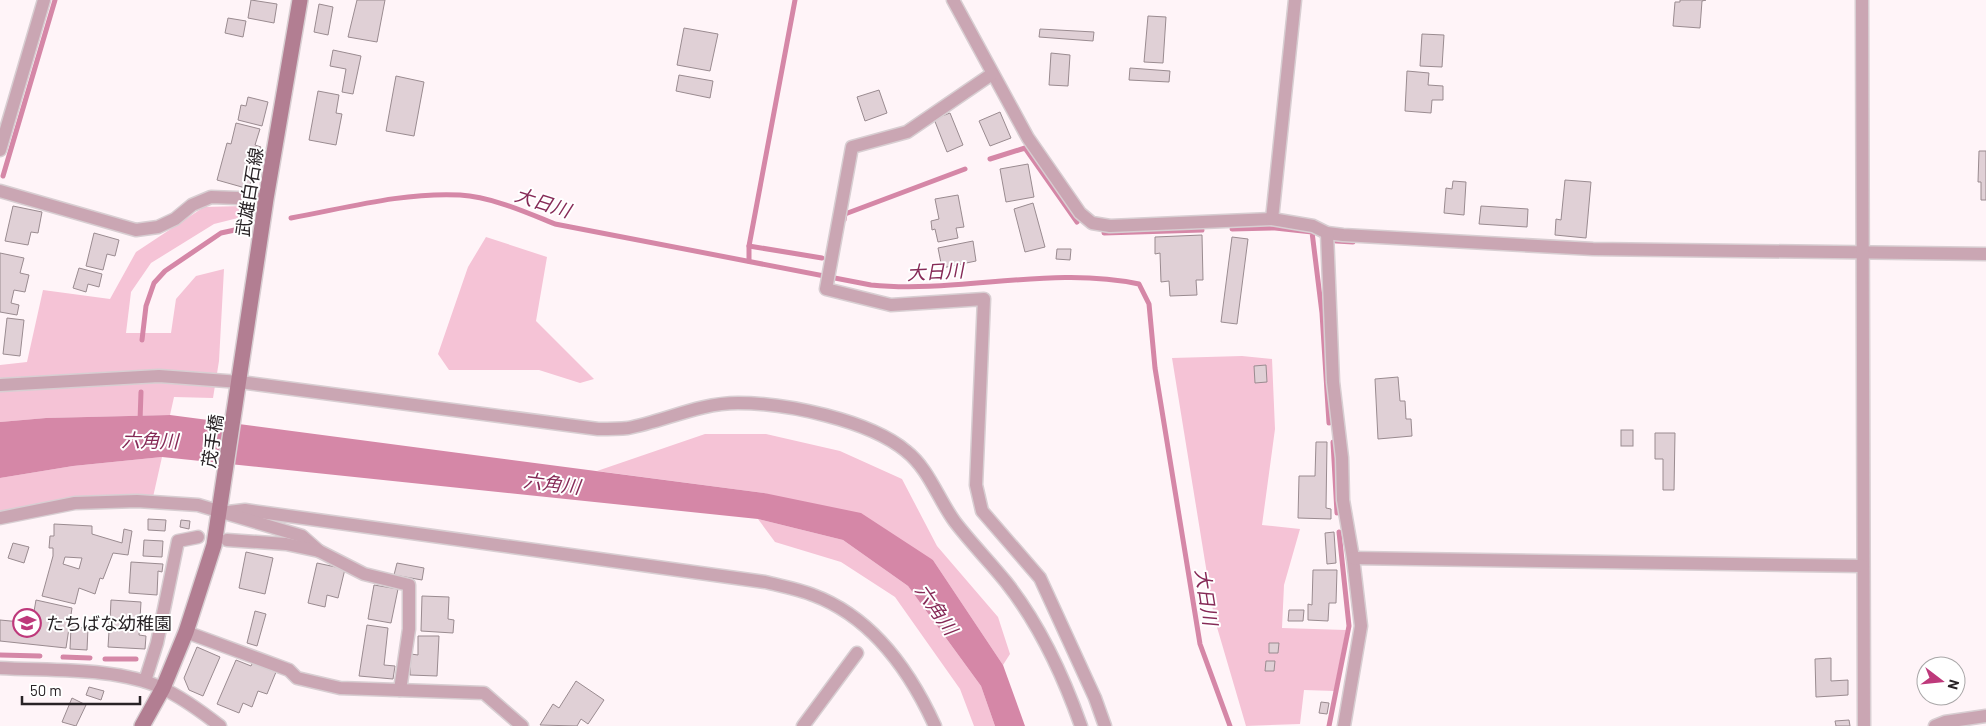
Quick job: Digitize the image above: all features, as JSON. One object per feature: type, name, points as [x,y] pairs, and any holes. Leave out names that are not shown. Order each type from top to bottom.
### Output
[{"type":"main road","name":"武雄白石線","points":[[239,386],[266,199],[300,0]]},
{"type":"main road","name":"茂手橋","points":[[221,506],[239,386]]},
{"type":"main road","points":[[142,726],[163,688],[186,632],[214,544],[221,506]]},
{"type":"street","points":[[0,150],[44,0]]},
{"type":"street","points":[[953,0],[1028,138],[1080,212],[1092,223],[1110,226],[1272,219],[1313,226],[1327,234],[1594,249],[1863,254],[1986,254]]},
{"type":"street","points":[[1272,219],[1295,0]]},
{"type":"street","points":[[1862,0],[1864,726]]},
{"type":"street","points":[[992,74],[907,132],[852,147],[826,289],[891,305],[984,299],[976,485],[982,511],[1040,578],[1095,698],[1105,726]]},
{"type":"street","points":[[0,191],[136,230],[158,227],[175,219],[192,204],[211,197],[266,199]]},
{"type":"street","points":[[1327,234],[1333,382],[1342,458],[1343,500],[1353,558],[1361,626],[1344,726]]},
{"type":"street","points":[[0,385],[159,376],[598,430],[627,428],[699,407],[737,403],[785,406],[860,427],[906,450],[920,465],[954,522],[1007,583],[1036,626],[1054,658],[1081,726]]},
{"type":"street","points":[[0,518],[75,503],[138,501],[221,506],[765,582],[813,594],[843,609],[873,632],[920,692],[935,726]]},
{"type":"street","points":[[221,506],[302,536],[319,551],[364,574],[409,585],[409,629],[400,690]]},
{"type":"street","points":[[145,681],[158,643],[178,541],[198,537]]},
{"type":"street","points":[[227,540],[286,544],[319,551]]},
{"type":"street","points":[[1353,558],[1863,566]]},
{"type":"street","points":[[186,632],[289,670],[297,678],[340,688],[484,693],[522,726]]},
{"type":"street","points":[[803,726],[857,652]]},
{"type":"street","points":[[0,668],[95,674],[145,681],[163,688],[220,726]]},
{"type":"street","points":[[1935,726],[1945,722],[1986,716]]},
{"type":"shaded area","points":[[243,206],[242,217],[214,224],[151,263],[131,292],[126,333],[171,333],[176,299],[196,276],[224,269],[219,361],[213,398],[174,397],[170,415],[46,418],[0,422],[0,365],[27,362],[43,290],[110,299],[136,252],[204,207]]},
{"type":"shaded area","points":[[486,237],[547,257],[536,321],[594,379],[580,383],[539,370],[449,370],[438,354],[468,267]]},
{"type":"shaded area","points":[[1242,356],[1272,359],[1275,429],[1262,525],[1300,529],[1284,585],[1282,628],[1346,630],[1334,691],[1304,690],[1300,724],[1246,726],[1214,617],[1172,358]]},
{"type":"shaded area","points":[[705,434],[766,434],[840,451],[902,479],[937,546],[998,617],[1010,654],[1003,665],[933,560],[764,493],[597,471]]},
{"type":"shaded area","points":[[162,457],[151,506],[84,506],[0,523],[0,478],[73,466]]},
{"type":"shaded area","points":[[758,519],[843,540],[908,586],[981,686],[995,726],[974,726],[960,689],[895,597],[841,562],[775,542]]},
{"type":"water","name":"六角川","points":[[170,415],[764,493],[861,513],[933,560],[1003,665],[1025,726],[995,726],[981,686],[908,586],[843,540],[758,519],[162,457],[73,466],[0,478],[0,422],[46,418]]},
{"type":"building","points":[[251,0],[277,4],[274,23],[248,18]]},
{"type":"building","points":[[357,0],[385,0],[377,42],[348,37]]},
{"type":"building","points":[[1680,0],[1706,0],[1702,1],[1700,28],[1673,26],[1675,2],[1680,2]]},
{"type":"building","points":[[319,4],[333,7],[328,35],[314,32]]},
{"type":"building","points":[[1148,16],[1166,17],[1163,63],[1144,62]]},
{"type":"building","points":[[228,18],[246,21],[243,37],[225,33]]},
{"type":"building","points":[[684,28],[718,34],[710,71],[677,65]]},
{"type":"building","points":[[1040,29],[1094,32],[1093,41],[1039,37]]},
{"type":"building","points":[[1422,34],[1444,35],[1442,67],[1420,66]]},
{"type":"building","points":[[333,50],[361,56],[353,94],[342,92],[346,69],[330,66]]},
{"type":"building","points":[[1051,53],[1070,55],[1068,86],[1049,85]]},
{"type":"building","points":[[1130,68],[1170,71],[1169,82],[1129,80]]},
{"type":"building","points":[[1407,71],[1429,73],[1428,85],[1443,86],[1443,100],[1432,100],[1431,113],[1405,111]]},
{"type":"building","points":[[679,75],[713,81],[710,98],[676,91]]},
{"type":"building","points":[[396,76],[424,82],[414,136],[386,131]]},
{"type":"building","points":[[879,90],[887,113],[865,121],[857,97]]},
{"type":"building","points":[[318,91],[339,95],[336,113],[342,114],[336,145],[309,140]]},
{"type":"building","points":[[248,97],[268,102],[262,126],[238,120],[241,105],[246,106]]},
{"type":"building","points":[[1000,112],[1011,138],[990,146],[979,121]]},
{"type":"building","points":[[950,113],[963,145],[947,152],[934,119]]},
{"type":"building","points":[[236,123],[260,129],[255,145],[261,147],[258,157],[253,156],[249,170],[253,171],[249,189],[217,180],[227,143],[231,144]]},
{"type":"building","points":[[1979,151],[1986,151],[1986,200],[1981,200],[1981,182],[1978,182]]},
{"type":"building","points":[[1028,164],[1034,197],[1006,202],[1000,169]]},
{"type":"building","points":[[1565,180],[1591,182],[1586,238],[1555,235],[1556,219],[1561,220]]},
{"type":"building","points":[[1453,181],[1466,182],[1464,215],[1444,213],[1446,188],[1452,189]]},
{"type":"building","points":[[958,195],[964,227],[956,228],[958,238],[938,242],[935,229],[932,230],[931,221],[939,219],[935,199]]},
{"type":"building","points":[[1033,203],[1045,247],[1025,252],[1014,209]]},
{"type":"building","points":[[13,206],[42,212],[38,233],[31,232],[28,245],[5,241]]},
{"type":"building","points":[[1481,206],[1528,209],[1527,227],[1479,224]]},
{"type":"building","points":[[94,233],[119,240],[115,256],[107,254],[103,270],[86,266]]},
{"type":"building","points":[[1202,235],[1203,280],[1196,280],[1197,295],[1170,296],[1169,281],[1161,282],[1160,253],[1155,254],[1155,237]]},
{"type":"building","points":[[1232,237],[1248,239],[1237,324],[1221,322]]},
{"type":"building","points":[[973,241],[976,261],[942,268],[938,248]]},
{"type":"building","points":[[1057,249],[1071,249],[1070,260],[1056,259]]},
{"type":"building","points":[[0,253],[24,258],[20,273],[29,275],[25,292],[14,290],[11,303],[19,305],[17,315],[0,312]]},
{"type":"building","points":[[79,268],[102,274],[99,287],[88,284],[86,292],[73,288]]},
{"type":"building","points":[[7,318],[24,320],[20,356],[3,354]]},
{"type":"building","points":[[1266,365],[1267,382],[1255,383],[1254,366]]},
{"type":"building","points":[[1398,377],[1400,401],[1405,401],[1406,419],[1411,419],[1412,436],[1378,439],[1375,379]]},
{"type":"building","points":[[1621,430],[1633,430],[1633,446],[1621,446]]},
{"type":"building","points":[[1655,433],[1675,433],[1674,490],[1663,490],[1663,459],[1655,459]]},
{"type":"building","points":[[1316,442],[1327,442],[1326,508],[1331,509],[1331,519],[1298,518],[1299,476],[1315,476]]},
{"type":"building","points":[[148,519],[166,520],[165,531],[148,530]]},
{"type":"building","points":[[181,520],[190,521],[189,529],[180,527]]},
{"type":"building","points":[[54,524],[92,526],[92,534],[122,543],[124,529],[132,531],[128,555],[113,553],[103,579],[100,578],[95,594],[79,588],[75,604],[42,596],[53,556],[53,548],[49,548],[50,536],[54,536]],"holes":[[[65,557],[82,558],[79,569],[63,564]]]},
{"type":"building","points":[[1334,532],[1336,563],[1327,564],[1325,533]]},
{"type":"building","points":[[144,540],[163,541],[162,557],[143,556]]},
{"type":"building","points":[[13,543],[29,547],[24,563],[8,558]]},
{"type":"building","points":[[246,552],[273,558],[265,594],[239,588]]},
{"type":"building","points":[[131,562],[163,564],[162,572],[158,571],[157,595],[129,593]]},
{"type":"building","points":[[317,563],[345,569],[338,598],[327,595],[325,607],[308,603]]},
{"type":"building","points":[[397,563],[424,568],[422,580],[394,575]]},
{"type":"building","points":[[1313,570],[1337,570],[1336,603],[1329,603],[1328,621],[1308,620],[1308,604],[1312,605]]},
{"type":"building","points":[[374,585],[398,589],[391,623],[368,619]]},
{"type":"building","points":[[422,596],[449,597],[448,619],[454,620],[453,633],[421,631]]},
{"type":"building","points":[[36,600],[72,608],[66,648],[0,641],[0,620],[32,623]]},
{"type":"building","points":[[111,600],[141,602],[139,635],[146,636],[145,649],[108,647],[109,631],[105,631],[106,621],[110,621]]},
{"type":"building","points":[[1289,610],[1304,610],[1303,621],[1288,621]]},
{"type":"building","points":[[255,611],[266,614],[257,646],[247,643]]},
{"type":"building","points":[[367,625],[388,628],[384,665],[395,666],[393,679],[359,676]]},
{"type":"building","points":[[71,627],[88,628],[87,650],[70,649]]},
{"type":"building","points":[[418,636],[439,636],[437,676],[410,675],[411,654],[418,655]]},
{"type":"building","points":[[1269,643],[1279,643],[1278,653],[1269,653]]},
{"type":"building","points":[[197,647],[220,657],[203,696],[189,690],[184,678]]},
{"type":"building","points":[[1831,658],[1831,681],[1848,680],[1848,695],[1816,697],[1815,659]]},
{"type":"building","points":[[236,660],[251,666],[253,662],[276,672],[267,694],[258,691],[252,707],[243,703],[239,713],[217,704]]},
{"type":"building","points":[[1266,661],[1275,661],[1274,671],[1265,671]]},
{"type":"building","points":[[576,681],[604,700],[588,724],[581,719],[577,726],[540,725],[553,704],[559,708]]},
{"type":"building","points":[[89,687],[104,691],[101,700],[86,695]]},
{"type":"building","points":[[72,698],[86,705],[76,726],[62,722]]},
{"type":"building","points":[[1321,702],[1329,703],[1327,714],[1319,713]]},
{"type":"building","points":[[1849,720],[1850,726],[1836,726],[1835,721]]},
{"type":"waterway","points":[[3,176],[55,0]]},
{"type":"waterway","points":[[749,261],[749,246],[795,0]]},
{"type":"waterway","points":[[990,159],[1025,148],[1077,222]]},
{"type":"waterway","points":[[844,220],[845,214],[965,169]]},
{"type":"waterway","name":"大日川","points":[[291,218],[396,198],[460,195],[496,202],[555,224],[871,285],[937,286],[1073,277],[1139,284],[1149,304],[1155,368],[1200,644],[1230,726]]},
{"type":"waterway","name":"大日川","points":[[142,340],[146,306],[154,283],[165,271],[221,233],[244,228]]},
{"type":"waterway","points":[[1232,229],[1275,228],[1312,232],[1322,313],[1329,423]]},
{"type":"waterway","points":[[1104,233],[1202,230]]},
{"type":"waterway","points":[[1336,241],[1353,242]]},
{"type":"waterway","points":[[749,246],[822,258]]},
{"type":"waterway","name":"大日川","points":[[140,421],[141,392]]},
{"type":"waterway","points":[[1333,442],[1337,513]]},
{"type":"waterway","points":[[1329,726],[1349,626],[1339,532]]},
{"type":"waterway","points":[[0,655],[40,656]]},
{"type":"waterway","points":[[63,657],[90,658]]},
{"type":"waterway","points":[[105,659],[136,659]]},
{"type":"place","name":"たちばな幼稚園","points":[[27,623]]}]
